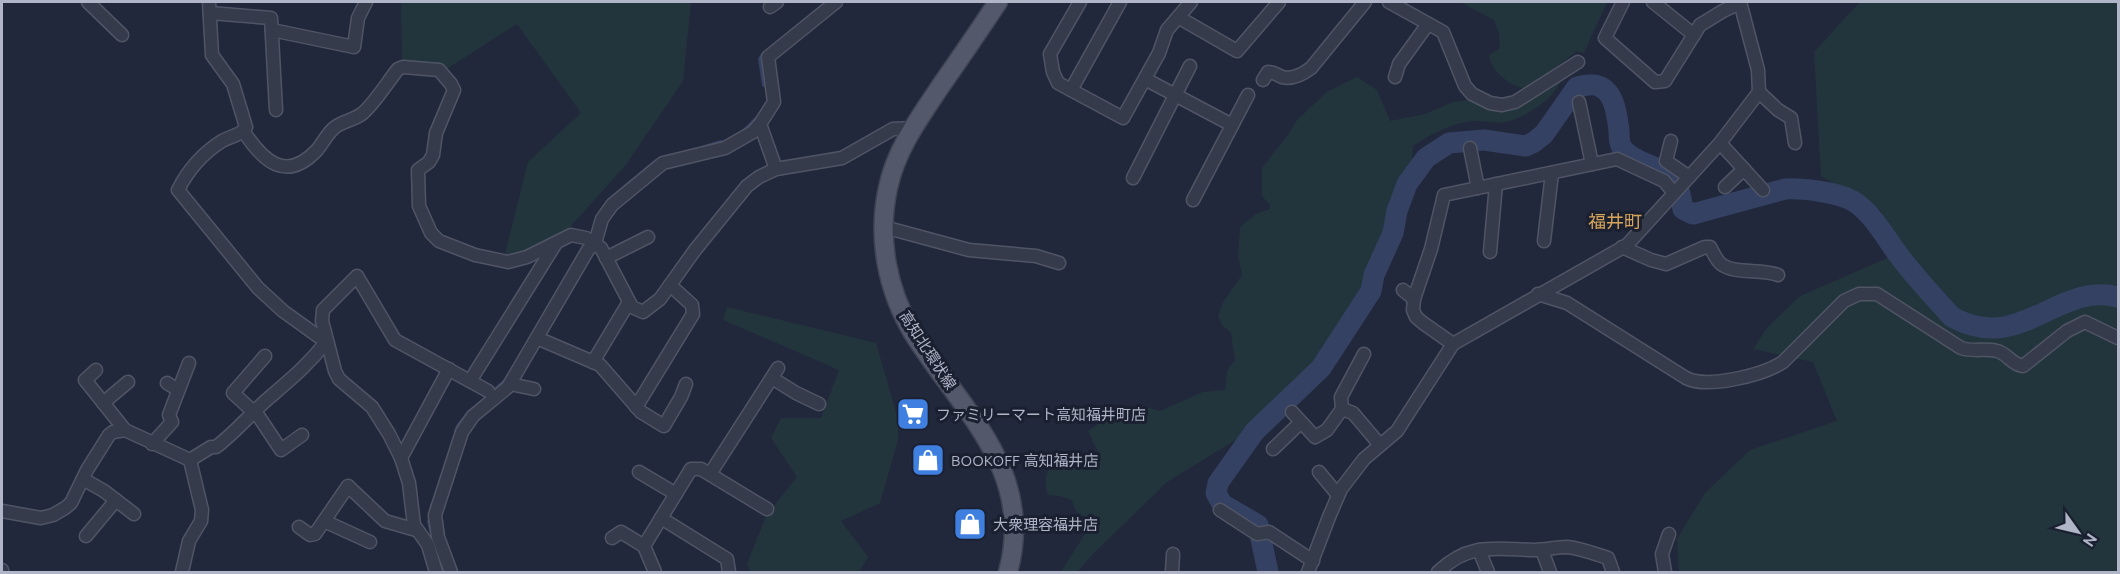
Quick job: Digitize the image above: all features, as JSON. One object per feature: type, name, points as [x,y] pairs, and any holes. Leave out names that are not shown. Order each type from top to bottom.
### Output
[{"type":"main road","name":"高知北環状線","points":[[998,2],[913,128],[897,159],[888,188],[884,248],[897,302],[913,332],[980,428],[1003,472],[1009,492],[1013,540],[1008,573]]},
{"type":"street","points":[[88,2],[122,35]]},
{"type":"street","points":[[272,30],[354,46],[358,18],[366,2]]},
{"type":"street","points":[[451,573],[448,559],[440,544],[435,515],[462,432],[473,416],[510,384],[594,243],[602,219],[612,205],[663,163],[725,148],[753,132],[774,102],[768,57],[836,2]]},
{"type":"street","points":[[1080,2],[1050,54],[1053,72],[1058,83],[1123,118],[1159,53],[1167,30],[1191,2]]},
{"type":"street","points":[[1071,90],[1120,2]]},
{"type":"street","points":[[1178,17],[1237,51],[1279,2]]},
{"type":"street","points":[[1263,80],[1268,72],[1274,72],[1285,78],[1300,75],[1311,68],[1365,2]]},
{"type":"street","points":[[1389,2],[1443,32],[1465,86],[1472,94],[1490,103],[1502,105],[1515,102],[1578,62]]},
{"type":"street","points":[[1623,2],[1605,38],[1655,82],[1665,81],[1700,25],[1736,3],[1758,70],[1760,92],[1778,110],[1791,118],[1795,143]]},
{"type":"street","points":[[1653,2],[1694,35]]},
{"type":"street","points":[[276,110],[271,18],[210,8],[212,55],[233,84],[246,122],[244,132],[261,156],[275,165],[295,164],[316,151],[333,129],[362,114],[398,69],[403,67],[439,70],[451,84],[453,90],[436,133],[433,155],[429,162],[418,170],[419,206],[434,237],[475,255],[503,262],[527,257],[571,235],[586,238],[601,248],[632,308],[642,312],[660,299],[695,250],[747,186],[759,177],[776,169],[842,158],[893,129],[913,128]]},
{"type":"street","points":[[1395,77],[1399,64],[1428,24]]},
{"type":"street","points":[[1133,178],[1190,66]]},
{"type":"street","points":[[1145,79],[1232,125]]},
{"type":"street","points":[[1220,510],[1263,533],[1269,532],[1311,567],[1338,495],[1357,467],[1397,431],[1453,344],[1622,247],[1645,227],[1720,143],[1760,92]]},
{"type":"street","points":[[1193,200],[1248,95]]},
{"type":"street","points":[[1579,102],[1592,164]]},
{"type":"street","points":[[760,124],[776,169]]},
{"type":"street","points":[[244,132],[216,145],[188,170],[178,190],[258,288],[283,311],[326,342]]},
{"type":"street","points":[[1671,141],[1666,161],[1681,186]]},
{"type":"street","points":[[1720,143],[1763,190]]},
{"type":"street","points":[[1470,148],[1478,188]]},
{"type":"street","points":[[1453,344],[1416,317],[1413,310],[1414,299],[1431,249],[1444,195],[1617,159],[1664,181],[1681,186]]},
{"type":"street","points":[[1725,187],[1744,169]]},
{"type":"street","points":[[1544,241],[1552,173]]},
{"type":"street","points":[[1490,252],[1496,184]]},
{"type":"street","points":[[884,227],[969,250],[1036,256],[1059,263]]},
{"type":"street","points":[[606,258],[648,237]]},
{"type":"street","points":[[470,381],[557,242]]},
{"type":"street","points":[[1622,247],[1666,264],[1705,247],[1710,247],[1719,263],[1730,268],[1769,271],[1778,275]]},
{"type":"street","points":[[436,573],[428,545],[414,525],[409,483],[401,458],[372,407],[339,379],[326,342],[322,321],[323,310],[357,276],[395,340],[488,391]]},
{"type":"street","points":[[636,407],[693,314],[692,305],[670,285]]},
{"type":"street","points":[[1403,290],[1414,299]]},
{"type":"street","points":[[1538,294],[1567,303],[1686,378],[1705,384],[1773,369],[1783,362],[1844,301],[1859,294],[1877,294],[1961,348],[1969,351],[1998,351],[2018,366],[2023,366],[2067,331],[2085,322],[2118,338]]},
{"type":"street","points":[[593,362],[629,303]]},
{"type":"street","points":[[537,338],[600,365],[636,407],[664,426],[686,384]]},
{"type":"street","points":[[190,460],[221,443],[238,430],[269,397],[300,372],[326,342]]},
{"type":"street","points":[[1292,412],[1315,437],[1327,430],[1342,409],[1341,397],[1364,354]]},
{"type":"street","points":[[265,356],[233,393],[254,412],[277,453],[302,435]]},
{"type":"street","points":[[152,444],[172,422],[169,415],[189,363]]},
{"type":"street","points":[[401,458],[448,369]]},
{"type":"street","points":[[96,370],[85,380],[125,430],[190,460]]},
{"type":"street","points":[[710,474],[775,373],[796,393],[819,404]]},
{"type":"street","points":[[103,403],[128,382]]},
{"type":"street","points":[[167,382],[178,390]]},
{"type":"street","points":[[510,384],[534,389]]},
{"type":"street","points":[[1342,409],[1353,413],[1380,445]]},
{"type":"street","points":[[1273,449],[1301,422]]},
{"type":"street","points":[[2,511],[41,518],[53,515],[71,503],[109,435],[125,430]]},
{"type":"street","points":[[182,573],[189,541],[201,521],[202,510],[190,460]]},
{"type":"street","points":[[644,546],[691,469],[701,469],[767,509]]},
{"type":"street","points":[[639,472],[676,494]]},
{"type":"street","points":[[1319,472],[1338,495]]},
{"type":"street","points":[[83,479],[134,514]]},
{"type":"street","points":[[298,527],[310,535],[315,534],[348,486],[385,521],[416,530]]},
{"type":"street","points":[[86,536],[116,500]]},
{"type":"street","points":[[661,518],[727,559],[729,573]]},
{"type":"street","points":[[324,521],[370,542]]},
{"type":"street","points":[[612,538],[621,532],[644,546],[655,573]]},
{"type":"street","points":[[1665,573],[1662,554],[1669,534]]},
{"type":"street","points":[[1438,573],[1448,563],[1487,548],[1568,547],[1608,558],[1612,573]]},
{"type":"street","points":[[1542,549],[1550,573]]},
{"type":"street","points":[[1479,550],[1488,573]]},
{"type":"street","points":[[1172,573],[1173,554]]},
{"type":"shaded area","points":[[401,2],[691,2],[683,81],[625,166],[561,237],[526,254],[505,254],[528,162],[581,113],[517,24],[445,70],[402,63]]},
{"type":"shaded area","points":[[1460,2],[1607,2],[1584,53],[1577,51],[1527,89],[1508,82],[1498,73],[1491,61],[1489,55],[1500,48],[1499,34],[1494,20]]},
{"type":"shaded area","points":[[1860,2],[2118,2],[2118,572],[1679,572],[1677,539],[1705,493],[1750,450],[1837,421],[1813,362],[1753,349],[1767,328],[1800,296],[1892,256],[1881,211],[1821,176],[1814,52]]},
{"type":"shaded area","points":[[1562,75],[1560,83],[1548,98],[1521,116],[1496,123],[1472,121],[1456,124],[1413,146],[1411,169],[1387,211],[1387,239],[1367,287],[1342,333],[1319,367],[1252,430],[1167,482],[1077,572],[1061,572],[1095,518],[1080,514],[1075,509],[1072,500],[1048,495],[1046,477],[1054,460],[1078,464],[1099,454],[1088,431],[1109,417],[1139,405],[1160,411],[1203,392],[1225,390],[1227,371],[1235,360],[1231,333],[1222,325],[1218,316],[1223,302],[1242,275],[1238,256],[1240,227],[1256,214],[1270,209],[1270,205],[1262,196],[1262,168],[1297,120],[1327,92],[1357,77],[1377,90],[1390,121],[1425,114],[1453,102],[1469,100],[1500,112],[1517,107]]},
{"type":"shaded area","points":[[727,307],[876,343],[898,419],[898,440],[880,503],[841,521],[868,557],[859,572],[751,572],[747,564],[766,516],[797,477],[771,438],[781,418],[821,418],[839,370],[723,320]]},
{"type":"waterway","points":[[764,53],[760,59],[764,85]]},
{"type":"waterway","points":[[1268,572],[1258,525],[1222,504],[1216,493],[1218,483],[1255,431],[1321,368],[1371,291],[1374,275],[1393,233],[1397,211],[1407,184],[1426,158],[1449,143],[1484,140],[1526,146],[1534,142],[1544,134],[1577,87],[1595,85],[1607,92],[1616,110],[1619,140],[1622,147],[1635,159],[1674,178],[1678,185],[1683,209],[1693,214],[1785,189],[1819,191],[1846,198],[1867,212],[1906,265],[1952,317],[1976,326],[1999,328],[2019,323],[2076,299],[2096,295],[2118,297]]},
{"type":"waterway","points":[[744,131],[758,117]]},
{"type":"waterway","points":[[702,148],[721,142]]},
{"type":"waterway","points":[[597,218],[609,200],[656,161]]},
{"type":"waterway","points":[[495,390],[507,379]]},
{"type":"waterway","points":[[456,432],[470,411]]},
{"type":"waterway","points":[[432,505],[429,522],[433,538]]},
{"type":"place","name":"ファミリーマート高知福井町店","points":[[913,414]]},
{"type":"place","name":"BOOKOFF 高知福井店","points":[[928,460]]},
{"type":"place","name":"大衆理容福井店","points":[[970,524]]},
{"type":"district","name":"福井町","points":[[1615,221]]}]
